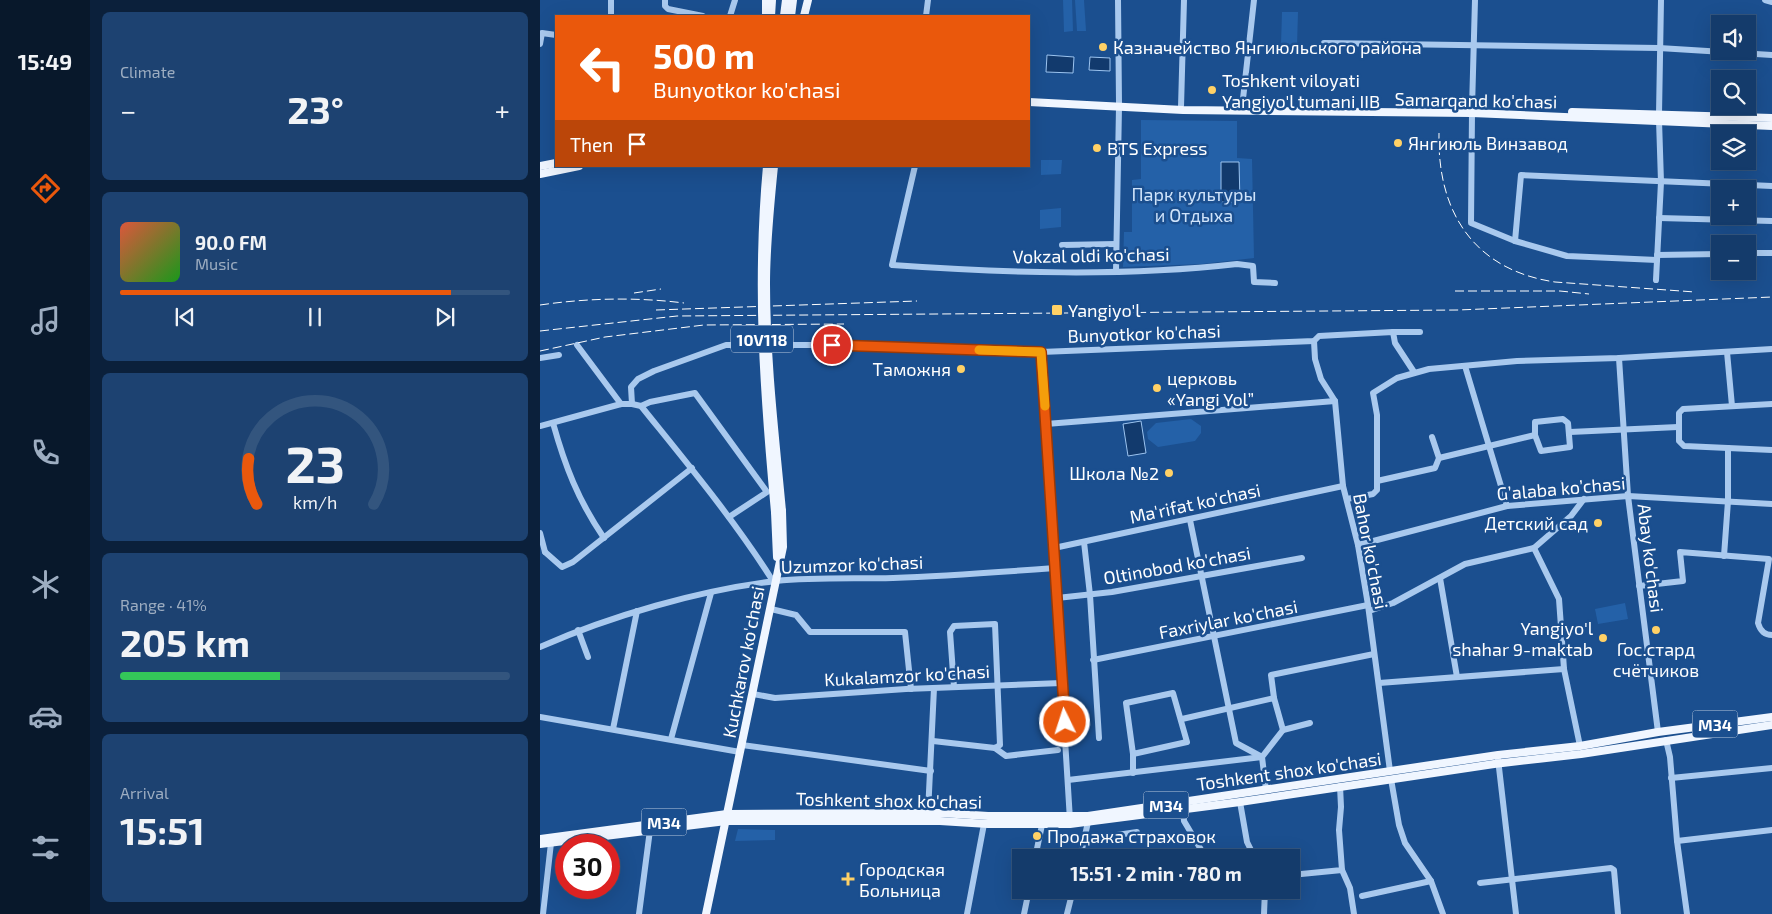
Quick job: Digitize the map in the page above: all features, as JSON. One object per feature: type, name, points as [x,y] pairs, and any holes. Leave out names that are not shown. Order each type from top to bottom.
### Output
[{"type":"main road","points":[[766,0],[766,15]]},
{"type":"main road","points":[[772,0],[772,15]]},
{"type":"main road","points":[[784,15],[786,0]]},
{"type":"main road","points":[[791,15],[793,0]]},
{"type":"main road","points":[[804,15],[808,0]]},
{"type":"main road","points":[[809,15],[812,0]]},
{"type":"main road","name":"Samarqand ko'chasi","points":[[1030,97],[1119,105],[1241,110],[1472,111],[1659,117],[1772,118]]},
{"type":"main road","name":"Samarqand ko'chasi","points":[[1030,102],[1241,110]]},
{"type":"main road","name":"Samarqand ko'chasi","points":[[1659,117],[1772,126]]},
{"type":"main road","points":[[540,166],[555,163]]},
{"type":"main road","points":[[540,174],[574,167]]},
{"type":"main road","name":"10V118","points":[[767,167],[761,226],[760,286],[763,383],[779,512]]},
{"type":"main road","name":"10V118","points":[[774,167],[768,226],[766,286],[769,382],[779,512],[776,581]]},
{"type":"main road","name":"Kuchkarov ko'chasi","points":[[706,914],[776,581]]},
{"type":"main road","name":"Toshkent shox ko'chasi","points":[[540,844],[650,830],[727,817],[1042,825],[1266,790],[1391,775],[1580,746],[1661,731],[1772,716]]},
{"type":"main road","name":"M34","points":[[1662,740],[1772,725]]},
{"type":"main road","points":[[1661,731],[1662,740]]},
{"type":"main road","name":"Toshkent shox ko'chasi","points":[[1498,759],[1581,754],[1662,740]]},
{"type":"main road","name":"Toshkent shox ko'chasi","points":[[540,839],[727,817],[928,813],[1088,822],[1240,802],[1340,786],[1391,775]]},
{"type":"street","points":[[610,0],[611,15]]},
{"type":"street","points":[[665,0],[668,9],[698,15]]},
{"type":"street","points":[[730,15],[735,0]]},
{"type":"street","points":[[926,15],[928,0]]},
{"type":"street","points":[[1116,272],[1119,105],[1118,0]]},
{"type":"street","points":[[1181,107],[1184,0]]},
{"type":"street","points":[[1241,110],[1254,0]]},
{"type":"street","points":[[1474,0],[1471,223],[1515,241],[1567,256],[1657,258],[1711,255]]},
{"type":"street","points":[[1656,280],[1661,182],[1659,48],[1661,0]]},
{"type":"street","points":[[1765,0],[1772,2]]},
{"type":"street","points":[[540,44],[542,33],[555,35]]},
{"type":"street","points":[[1324,43],[1659,48],[1772,55]]},
{"type":"street","name":"Vokzal oldi ko'chasi","points":[[915,167],[892,265],[980,271],[1116,272],[1237,264],[1254,266],[1254,282],[1275,283]]},
{"type":"street","points":[[1515,241],[1521,175],[1772,186]]},
{"type":"street","points":[[1659,218],[1772,221]]},
{"type":"street","points":[[1062,245],[1116,244]]},
{"type":"street","points":[[1756,253],[1772,253]]},
{"type":"street","points":[[1393,332],[1395,343],[1414,372]]},
{"type":"street","name":"Bunyotkor ko'chasi","points":[[632,404],[631,388],[638,379],[654,371],[726,345],[849,345],[1041,352],[1314,341],[1319,336],[1420,332]]},
{"type":"street","name":"Bahor ko'chasi","points":[[1314,341],[1315,358],[1321,379],[1335,402],[1343,486],[1358,546],[1399,825],[1405,843],[1430,881],[1443,914]]},
{"type":"street","points":[[577,345],[621,404]]},
{"type":"street","points":[[1347,499],[1373,494],[1377,490],[1378,415],[1373,393],[1397,378],[1414,372],[1517,361],[1619,358],[1772,349]]},
{"type":"street","points":[[1041,352],[1070,820]]},
{"type":"street","points":[[1727,352],[1732,406]]},
{"type":"street","points":[[540,358],[559,355]]},
{"type":"street","name":"Abay ko'chasi","points":[[1619,358],[1628,496],[1639,586],[1661,731]]},
{"type":"street","points":[[1465,366],[1507,506]]},
{"type":"street","points":[[540,426],[621,404],[641,406],[650,402],[695,393],[767,492],[729,517]]},
{"type":"street","points":[[1046,424],[1335,402]]},
{"type":"street","points":[[1772,404],[1683,409],[1679,413],[1678,427],[1679,441],[1684,446],[1772,450]]},
{"type":"street","name":"Kuchkarov ko'chasi","points":[[641,406],[692,468],[771,578],[776,581]]},
{"type":"street","points":[[1563,419],[1568,424],[1571,444],[1567,449],[1544,452],[1539,449],[1535,435],[1534,425],[1538,421],[1563,419]]},
{"type":"street","points":[[553,423],[567,471],[586,512],[604,538]]},
{"type":"street","points":[[1570,432],[1678,427]]},
{"type":"street","points":[[1439,458],[1535,435]]},
{"type":"street","points":[[1377,481],[1436,468],[1439,458],[1432,437]]},
{"type":"street","points":[[1724,556],[1728,501],[1728,448]]},
{"type":"street","points":[[540,533],[542,553],[562,567],[573,562],[692,468]]},
{"type":"street","name":"Ma'rifat ko'chasi","points":[[1054,548],[1343,486]]},
{"type":"street","name":"G’alaba ko’chasi","points":[[1358,546],[1507,506],[1628,496],[1772,504]]},
{"type":"street","points":[[1580,746],[1564,669],[1559,599],[1534,548],[1571,516],[1584,499]]},
{"type":"street","points":[[1190,520],[1227,708],[1236,743],[1262,757]]},
{"type":"street","points":[[1084,542],[1090,595],[1099,738]]},
{"type":"street","name":"Faxriylar ko'chasi","points":[[1093,660],[1393,603],[1465,564],[1534,548]]},
{"type":"street","points":[[1639,586],[1683,581],[1680,552],[1769,559],[1758,623],[1760,629],[1767,635],[1772,635]]},
{"type":"street","name":"Oltinobod ko'chasi","points":[[1057,598],[1090,595],[1302,558]]},
{"type":"street","name":"Uzumzor ko'chasi","points":[[540,647],[578,630],[637,611],[711,593],[776,581],[946,576],[1055,568]]},
{"type":"street","points":[[1440,578],[1457,677]]},
{"type":"street","points":[[672,739],[711,593]]},
{"type":"street","points":[[771,609],[796,614],[810,632],[905,632],[911,689]]},
{"type":"street","points":[[613,729],[637,611]]},
{"type":"street","points":[[954,687],[950,632],[954,626],[995,624],[1000,744],[995,748]]},
{"type":"street","points":[[578,630],[588,657]]},
{"type":"street","points":[[1282,730],[1270,679],[1275,673],[1374,654]]},
{"type":"street","points":[[1379,684],[1564,669]]},
{"type":"street","name":"Kukalamzor ko'chasi","points":[[753,694],[776,698],[911,689],[1062,683]]},
{"type":"street","points":[[928,813],[933,741],[934,688]]},
{"type":"street","points":[[1132,754],[1187,742],[1182,718],[1173,694],[1126,703],[1133,773]]},
{"type":"street","points":[[1182,718],[1274,698]]},
{"type":"street","points":[[540,717],[672,739],[931,772]]},
{"type":"street","points":[[1266,790],[1262,757],[1282,730],[1310,723]]},
{"type":"street","points":[[1662,740],[1671,778],[1686,914]]},
{"type":"street","points":[[933,741],[995,748],[1006,756],[1058,750]]},
{"type":"street","name":"Toshkent shox ko'chasi","points":[[1068,780],[1262,757]]},
{"type":"street","points":[[1498,759],[1516,914]]},
{"type":"street","points":[[1671,778],[1772,768]]},
{"type":"street","points":[[1340,786],[1339,830],[1342,870],[1350,888],[1354,914]]},
{"type":"street","points":[[1240,802],[1246,842],[1250,849]]},
{"type":"street","points":[[1183,810],[1184,822],[1200,849]]},
{"type":"street","points":[[1082,849],[1088,822]]},
{"type":"street","points":[[967,914],[984,824]]},
{"type":"street","points":[[1037,849],[1042,825]]},
{"type":"street","points":[[639,914],[650,830]]},
{"type":"street","points":[[1677,841],[1772,830]]},
{"type":"street","points":[[1084,840],[1137,832]]},
{"type":"street","points":[[542,914],[551,843]]},
{"type":"street","points":[[1480,883],[1613,868],[1618,914]]},
{"type":"street","points":[[1300,874],[1342,870]]},
{"type":"street","points":[[1362,896],[1430,881]]},
{"type":"street","points":[[1024,914],[1027,899]]},
{"type":"street","points":[[1067,914],[1071,899]]},
{"type":"street","points":[[1264,914],[1265,899]]},
{"type":"green space","points":[[1063,0],[1072,0],[1073,31],[1064,32]]},
{"type":"green space","points":[[1075,0],[1084,0],[1086,31],[1077,31]]},
{"type":"green space","points":[[1282,12],[1298,12],[1297,46],[1281,45]]},
{"type":"green space","name":"Парк культуры и Отдыха","points":[[1141,120],[1237,121],[1237,158],[1252,159],[1254,258],[1202,264],[1123,267],[1124,232],[1132,232],[1132,180],[1141,179]]},
{"type":"green space","points":[[1041,160],[1062,160],[1061,174],[1041,175]]},
{"type":"green space","points":[[1061,208],[1061,227],[1040,229],[1040,210]]},
{"type":"green space","points":[[1191,419],[1201,426],[1201,433],[1195,441],[1158,447],[1148,439],[1147,432],[1156,423]]},
{"type":"green space","points":[[1625,603],[1628,619],[1598,624],[1595,609]]},
{"type":"green space","points":[[738,829],[775,830],[775,840],[735,841]]},
{"type":"shaded area","points":[[1047,55],[1074,57],[1073,73],[1046,72]]},
{"type":"shaded area","points":[[1090,57],[1110,58],[1110,71],[1089,70]]},
{"type":"shaded area","points":[[1221,162],[1239,162],[1240,202],[1221,202]]},
{"type":"shaded area","points":[[1141,421],[1146,453],[1128,456],[1123,424]]},
{"type":"railway","points":[[1439,133],[1440,162],[1445,188],[1453,212],[1466,233],[1482,250],[1502,265],[1527,275],[1555,282],[1695,292]]},
{"type":"railway","points":[[634,293],[661,289]]},
{"type":"railway","points":[[1455,291],[1560,291],[1589,294]]},
{"type":"railway","points":[[540,331],[677,316],[1458,310],[1772,297]]},
{"type":"railway","points":[[540,305],[612,299],[684,303]]},
{"type":"railway","points":[[656,310],[917,301]]},
{"type":"railway","points":[[540,351],[605,337],[704,325],[844,324]]},
{"type":"slow traffic","points":[[979,350],[1041,352],[1045,406]]},
{"type":"place","name":"Казначейство Янгиюльского района","points":[[1103,47]]},
{"type":"place","name":"Toshkent viloyati Yangiyo'l tumani IIB","points":[[1212,90]]},
{"type":"place","name":"Янгиюль Винзавод","points":[[1398,143]]},
{"type":"place","name":"BTS Express","points":[[1097,148]]},
{"type":"place","name":"Yangiyo'l","points":[[1057,310]]},
{"type":"place","name":"Таможня","points":[[961,369]]},
{"type":"place","name":"церковь «Yangi Yol”","points":[[1157,388]]},
{"type":"place","name":"Школа №2","points":[[1169,473]]},
{"type":"place","name":"Детский сад","points":[[1598,523]]},
{"type":"place","name":"Гос.стард счётчиков","points":[[1656,630]]},
{"type":"place","name":"Yangiyo'l shahar 9-maktab","points":[[1603,638]]},
{"type":"place","name":"Продажа страховок","points":[[1037,836]]},
{"type":"place","name":"Городская Больница","points":[[848,879]]},
{"type":"route","points":[[832,345],[1041,352],[1065,722]]}]
